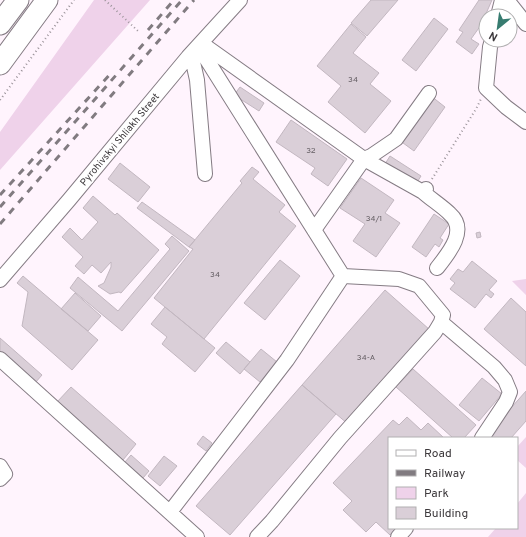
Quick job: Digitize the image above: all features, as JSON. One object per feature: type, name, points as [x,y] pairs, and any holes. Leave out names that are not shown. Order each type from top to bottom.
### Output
[{"type":"highway","points":[[0,24],[18,0]]},
{"type":"highway","points":[[0,64],[46,0]]},
{"type":"street","name":"Pyrohivskyi Shliakh Street","points":[[0,280],[188,57],[240,0]]},
{"type":"street","points":[[507,0],[526,24]]},
{"type":"street","points":[[201,43],[364,159],[424,190],[451,214],[456,222],[458,232],[450,251],[437,268]]},
{"type":"street","points":[[201,43],[202,52],[343,276]]},
{"type":"street","points":[[490,48],[486,88],[506,107],[526,122]]},
{"type":"street","points":[[188,57],[192,62],[197,80],[205,174]]},
{"type":"street","points":[[314,230],[364,159],[396,139],[429,93]]},
{"type":"street","points":[[257,537],[272,521],[340,438],[435,332],[441,322],[443,315],[418,286],[399,279],[343,276]]},
{"type":"street","points":[[170,512],[287,360],[343,276]]},
{"type":"street","points":[[441,322],[494,367],[505,380],[510,392],[506,402],[483,437]]},
{"type":"street","points":[[0,359],[197,537]]},
{"type":"street","points":[[0,466],[5,474],[0,479]]},
{"type":"street","points":[[398,537],[405,529]]},
{"type":"path","points":[[0,100],[74,0]]},
{"type":"path","points":[[105,0],[138,31]]},
{"type":"path","points":[[424,190],[476,109],[486,88]]},
{"type":"green space","points":[[94,0],[150,0],[0,170],[0,132]]},
{"type":"green space","points":[[526,279],[526,295],[512,281]]},
{"type":"green space","points":[[526,437],[526,468],[518,461],[518,446]]},
{"type":"green space","points":[[526,493],[526,537],[488,537],[495,529],[518,529],[518,503]]},
{"type":"building","points":[[371,0],[398,0],[367,36],[351,23]]},
{"type":"building","points":[[479,0],[492,0],[488,8],[478,8],[478,29],[471,39],[478,43],[478,45],[472,54],[456,42],[463,32],[459,30]]},
{"type":"building","points":[[434,18],[448,29],[416,71],[402,60]]},
{"type":"building","points":[[351,24],[366,37],[353,53],[379,73],[370,84],[391,101],[365,133],[328,102],[341,86],[317,66]]},
{"type":"building","points":[[240,87],[264,103],[259,111],[234,95]]},
{"type":"building","points":[[431,96],[445,107],[414,151],[399,140]]},
{"type":"building","points":[[291,120],[347,159],[328,186],[311,174],[315,168],[276,142]]},
{"type":"building","points":[[390,156],[421,176],[416,184],[385,164]]},
{"type":"building","points":[[120,163],[150,187],[138,202],[108,179]]},
{"type":"building","points":[[252,167],[259,172],[253,179],[285,205],[279,212],[296,226],[204,339],[154,298],[193,249],[189,247],[242,183],[240,181]]},
{"type":"building","points":[[361,178],[394,200],[385,213],[400,223],[376,257],[353,241],[365,224],[340,208]]},
{"type":"building","points":[[93,196],[115,215],[117,213],[159,250],[121,293],[110,294],[98,286],[104,283],[111,267],[111,262],[101,273],[92,265],[84,274],[75,266],[83,257],[62,237],[70,228],[82,240],[98,222],[83,208]]},
{"type":"building","points":[[142,202],[195,240],[189,247],[137,208]]},
{"type":"building","points":[[434,214],[449,224],[440,238],[443,240],[439,247],[435,244],[426,257],[412,247]]},
{"type":"building","points":[[480,232],[481,237],[477,238],[476,233]]},
{"type":"building","points":[[172,236],[189,251],[122,331],[70,288],[78,277],[118,311],[170,249],[165,244]]},
{"type":"building","points":[[280,260],[300,276],[265,320],[244,303]]},
{"type":"building","points":[[472,261],[497,281],[489,290],[494,294],[491,298],[486,294],[475,308],[450,289],[455,283],[450,279],[458,269],[463,272]]},
{"type":"building","points":[[23,276],[98,340],[72,370],[22,326],[28,292],[17,283]]},
{"type":"building","points":[[385,290],[430,330],[348,424],[302,385]]},
{"type":"building","points":[[75,293],[101,316],[88,331],[61,309]]},
{"type":"building","points":[[511,298],[526,312],[526,366],[484,329]]},
{"type":"building","points":[[165,307],[215,348],[195,372],[162,344],[167,337],[151,324]]},
{"type":"building","points":[[0,338],[42,375],[35,383],[0,352]]},
{"type":"building","points":[[226,342],[250,362],[240,374],[216,353]]},
{"type":"building","points":[[261,349],[277,362],[260,382],[244,369]]},
{"type":"building","points":[[413,369],[476,425],[465,437],[452,437],[396,387]]},
{"type":"building","points":[[482,378],[502,394],[479,421],[459,405]]},
{"type":"building","points":[[302,385],[336,414],[230,535],[196,506]]},
{"type":"building","points":[[71,387],[136,444],[123,460],[57,402]]},
{"type":"building","points":[[526,391],[526,421],[512,437],[492,437],[488,434]]},
{"type":"building","points":[[407,417],[421,430],[428,423],[443,437],[388,437],[388,529],[395,529],[390,535],[376,522],[366,532],[343,510],[352,501],[333,483],[393,420],[399,425]]},
{"type":"building","points":[[203,436],[212,443],[206,451],[197,444]]},
{"type":"building","points":[[131,455],[149,471],[143,478],[125,462]]},
{"type":"building","points":[[164,456],[177,466],[160,486],[148,476]]},
{"type":"railway","points":[[148,30],[174,0]]},
{"type":"railway","points":[[0,207],[182,0]]},
{"type":"railway","points":[[0,224],[194,0]]},
{"type":"railway","points":[[0,195],[113,71]]}]
